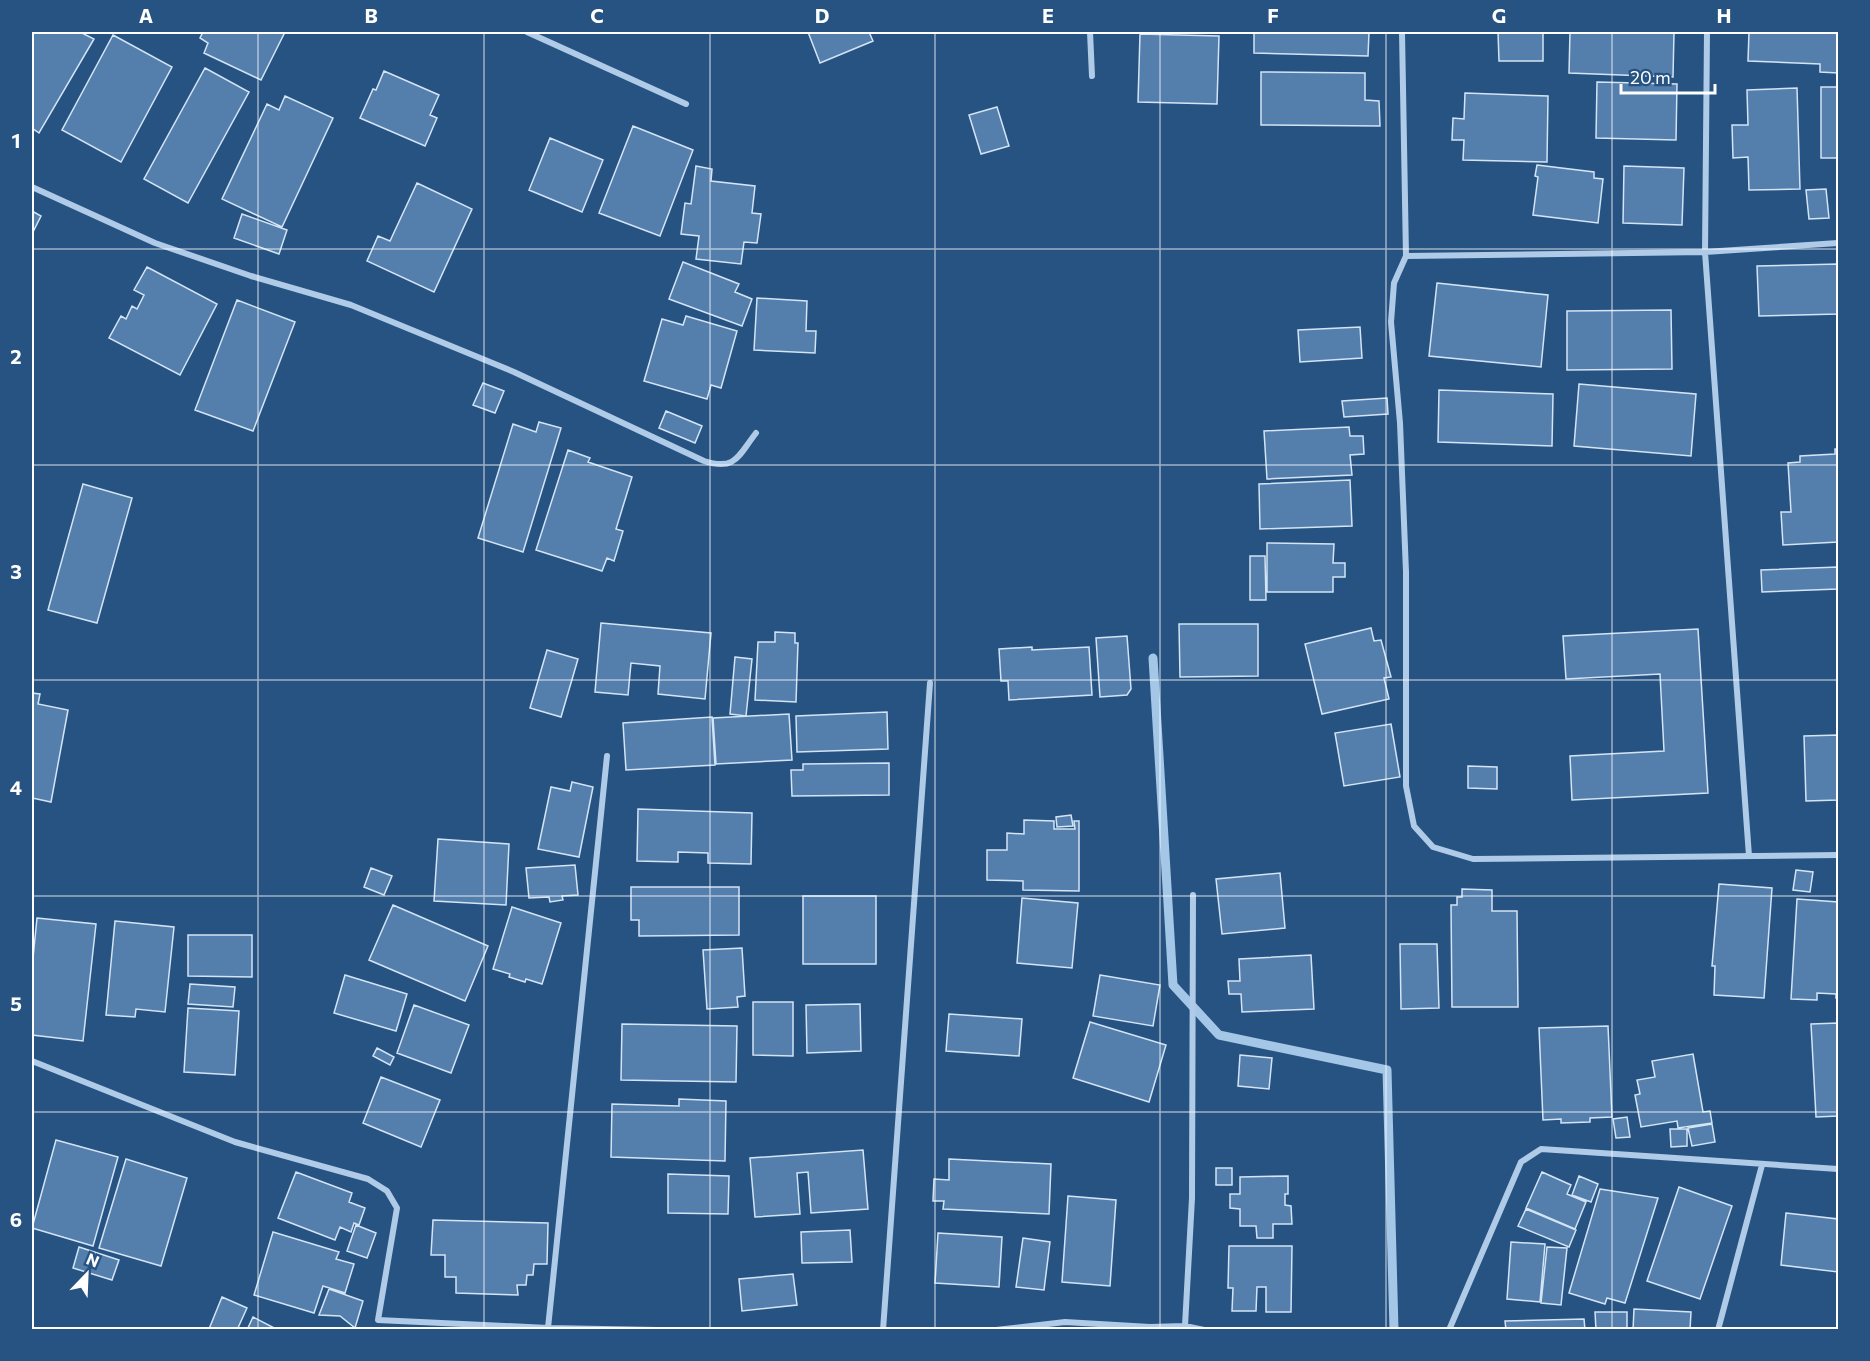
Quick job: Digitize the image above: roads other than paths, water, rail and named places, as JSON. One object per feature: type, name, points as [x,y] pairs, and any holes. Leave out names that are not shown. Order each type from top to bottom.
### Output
[{"type":"street","points":[[527,32],[686,104]]},
{"type":"street","points":[[1090,32],[1092,76]]},
{"type":"street","points":[[1402,32],[1406,256],[1394,283],[1391,322],[1400,423],[1406,572],[1406,786],[1414,826],[1433,847],[1473,859],[1839,855]]},
{"type":"street","points":[[1707,32],[1705,252],[1749,856]]},
{"type":"street","points":[[32,187],[155,243],[251,276],[351,305],[514,372],[704,461],[720,466],[734,462],[756,433]]},
{"type":"street","points":[[1406,256],[1705,252],[1839,243]]},
{"type":"street","points":[[883,1329],[930,683]]},
{"type":"street","points":[[548,1328],[607,756]]},
{"type":"street","points":[[1185,1326],[1192,1198],[1193,895]]},
{"type":"street","points":[[32,1061],[235,1142],[368,1179],[387,1191],[398,1208],[378,1320],[374,1329]]},
{"type":"street","points":[[1449,1329],[1521,1162],[1541,1149],[1762,1165],[1839,1168]]},
{"type":"street","points":[[1718,1329],[1762,1165]]},
{"type":"street","points":[[378,1320],[548,1328],[657,1329]]},
{"type":"street","points":[[996,1329],[1065,1322],[1150,1327],[1185,1326],[1204,1329]]},
{"type":"waterway","points":[[1153,658],[1173,985],[1219,1035],[1387,1070],[1394,1330]]}]
